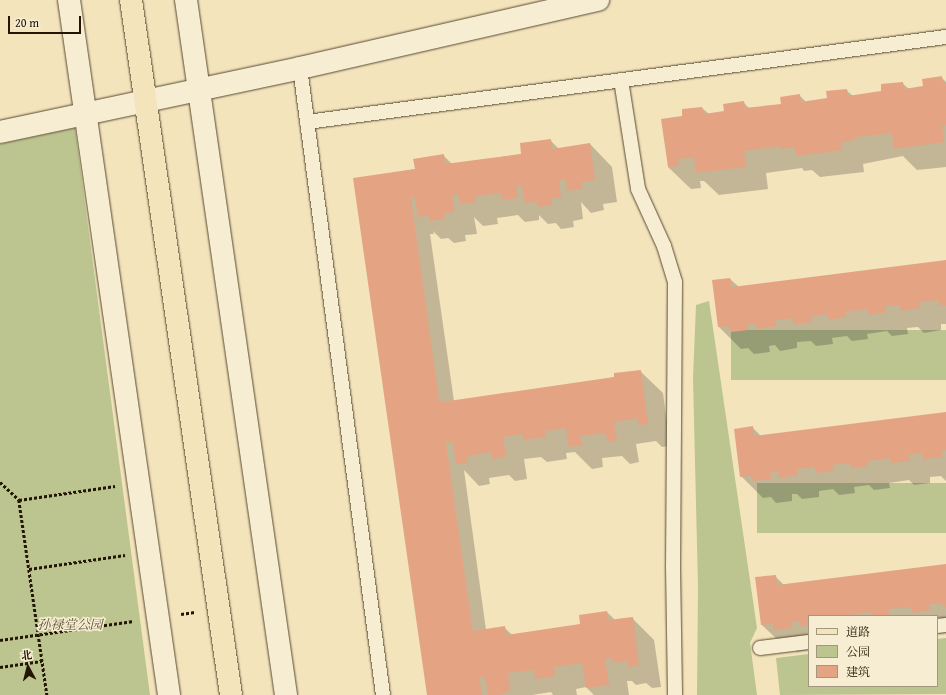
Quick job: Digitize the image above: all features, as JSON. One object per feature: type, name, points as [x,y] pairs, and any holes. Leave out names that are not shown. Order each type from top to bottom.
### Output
[{"type":"main road","points":[[118,0],[139,101],[231,695]]},
{"type":"main road","points":[[131,0],[139,101],[218,695]]},
{"type":"street","points":[[69,0],[169,695]]},
{"type":"street","points":[[186,0],[286,695]]},
{"type":"street","points":[[0,132],[139,101],[300,68],[598,0]]},
{"type":"lane","points":[[307,122],[946,37]]},
{"type":"lane","points":[[300,68],[383,695]]},
{"type":"lane","points":[[621,80],[638,189],[664,246],[675,282],[673,566],[675,695]]},
{"type":"lane","points":[[760,648],[808,642]]},
{"type":"path","points":[[0,482],[19,500],[47,695]]},
{"type":"path","points":[[19,500],[138,482]]},
{"type":"path","points":[[29,569],[149,552]]},
{"type":"path","points":[[0,640],[206,610]]},
{"type":"path","points":[[0,667],[42,660]]},
{"type":"green space","name":"孙禄堂公园","points":[[75,128],[150,695],[0,695],[0,144]]},
{"type":"green space","points":[[709,301],[757,628],[750,643],[757,695],[697,695],[698,587],[693,378],[696,305]]},
{"type":"green space","points":[[731,330],[946,330],[946,380],[731,380]]},
{"type":"green space","points":[[757,483],[946,483],[946,533],[757,533]]},
{"type":"green space","points":[[946,638],[946,694],[780,695],[776,658],[808,654],[808,687],[938,687],[938,639]]},
{"type":"building","points":[[942,76],[943,84],[946,83],[946,125],[942,126],[944,142],[894,149],[892,133],[855,137],[855,140],[841,142],[842,150],[796,156],[795,147],[781,149],[781,146],[744,151],[746,167],[696,173],[694,157],[678,159],[679,166],[668,167],[661,119],[682,116],[682,109],[702,107],[704,114],[724,111],[723,104],[744,101],[745,108],[781,104],[780,97],[800,94],[801,102],[827,98],[826,91],[847,89],[848,96],[881,91],[881,84],[903,82],[904,89],[923,86],[922,79]]},
{"type":"building","points":[[551,139],[552,149],[590,143],[595,180],[581,182],[583,188],[567,191],[566,179],[559,180],[561,197],[551,199],[552,205],[538,207],[537,201],[525,203],[522,185],[516,186],[518,198],[502,200],[501,193],[475,196],[476,202],[460,204],[458,194],[452,195],[455,212],[444,213],[445,219],[430,221],[430,215],[418,217],[415,198],[411,198],[439,399],[442,402],[614,377],[614,373],[641,370],[648,424],[639,425],[637,418],[614,422],[617,440],[607,442],[606,433],[580,436],[582,445],[569,447],[566,428],[545,431],[546,437],[523,440],[523,434],[503,437],[506,457],[492,459],[491,452],[467,456],[468,462],[456,464],[453,442],[446,443],[474,639],[473,631],[505,626],[506,635],[580,624],[579,615],[607,611],[608,620],[633,617],[639,665],[628,667],[627,661],[613,663],[612,658],[605,659],[609,685],[586,688],[582,663],[554,667],[555,676],[535,679],[534,670],[508,673],[510,691],[500,695],[488,695],[485,677],[479,677],[482,695],[427,695],[353,178],[415,169],[413,159],[444,154],[445,164],[521,154],[520,143]]},
{"type":"building","points":[[946,260],[946,305],[939,306],[938,300],[919,302],[920,308],[901,311],[900,305],[886,306],[886,312],[869,315],[868,309],[845,312],[846,317],[829,320],[828,314],[811,316],[811,322],[793,324],[793,318],[775,320],[776,326],[757,329],[756,323],[748,324],[748,330],[731,332],[730,326],[718,327],[712,280],[730,278],[732,287]]},
{"type":"building","points":[[946,412],[946,450],[941,451],[942,457],[923,459],[922,453],[908,455],[909,461],[891,463],[890,458],[867,461],[868,466],[851,468],[850,463],[832,465],[833,471],[815,473],[815,467],[797,469],[798,475],[779,478],[778,471],[770,473],[771,479],[753,481],[752,475],[740,477],[734,429],[753,426],[754,436]]},
{"type":"building","points":[[946,564],[946,608],[943,603],[929,604],[930,610],[912,613],[912,607],[888,609],[889,615],[871,615],[871,612],[854,615],[808,615],[808,625],[800,626],[800,621],[791,622],[792,628],[774,630],[773,624],[761,625],[755,577],[776,575],[777,585]]}]
